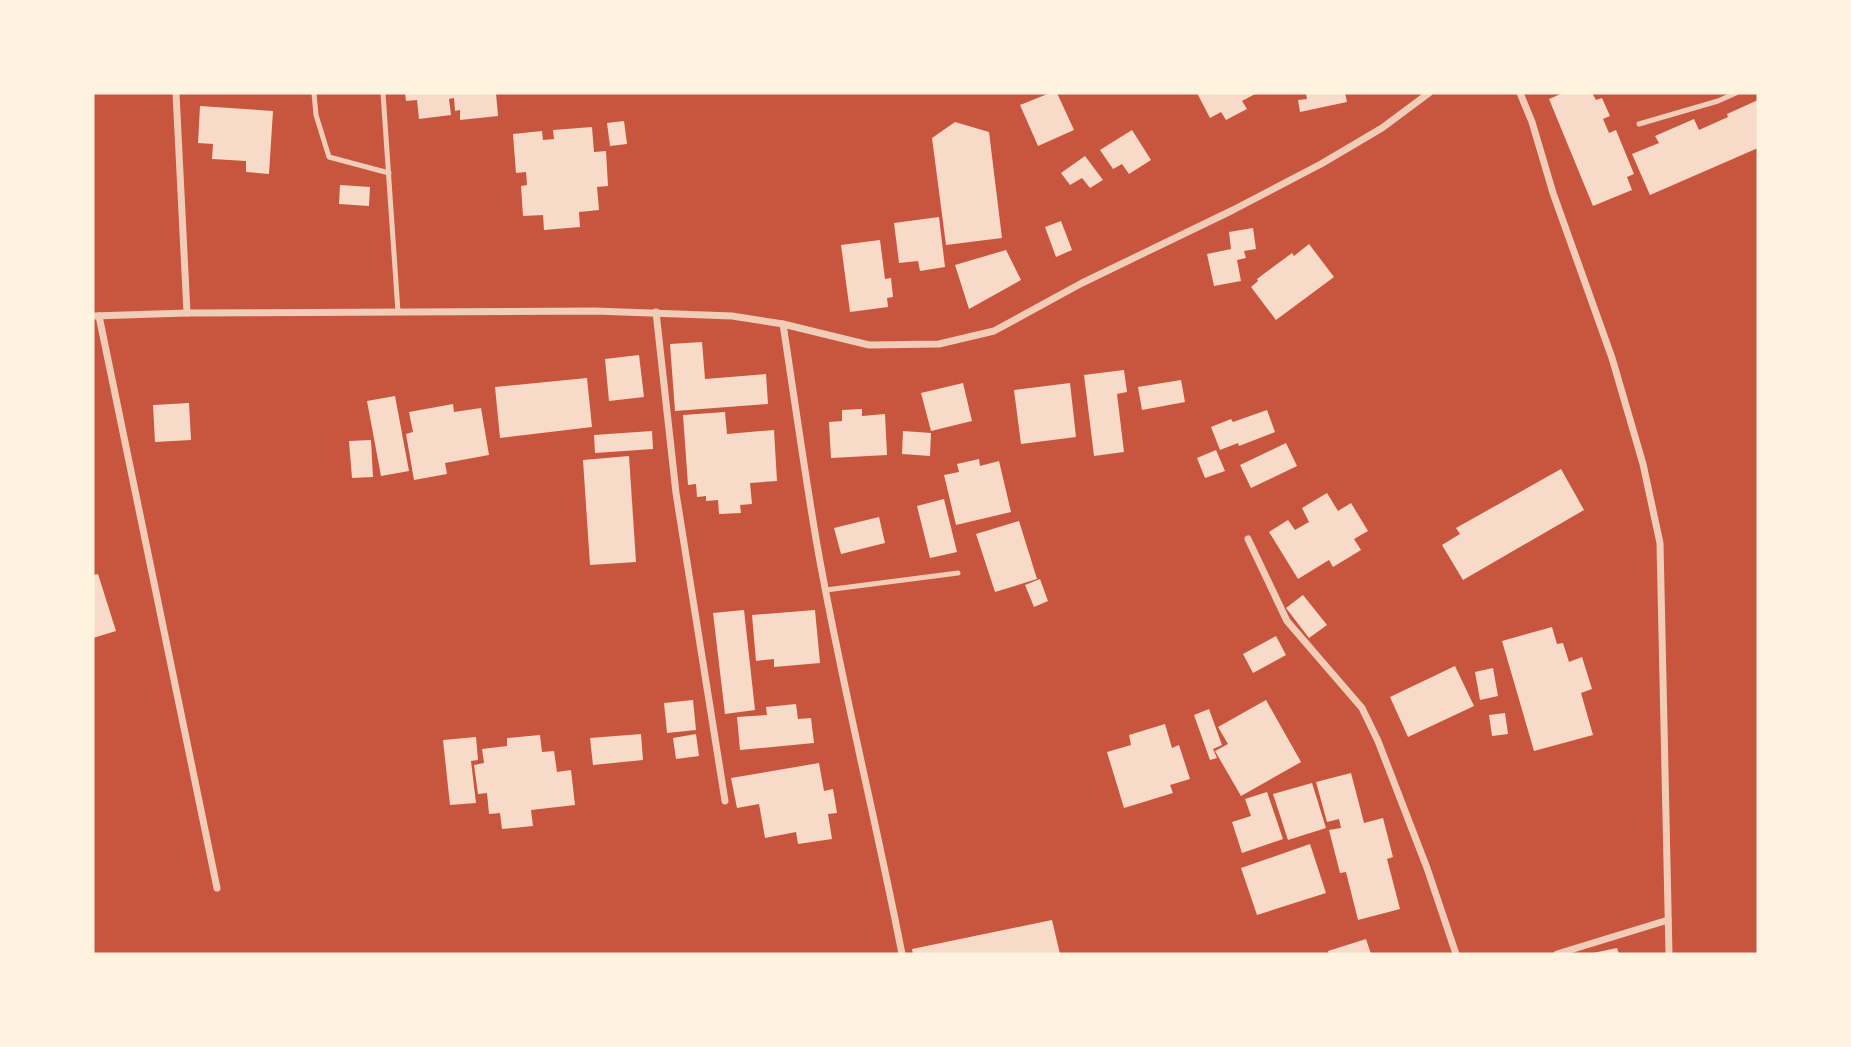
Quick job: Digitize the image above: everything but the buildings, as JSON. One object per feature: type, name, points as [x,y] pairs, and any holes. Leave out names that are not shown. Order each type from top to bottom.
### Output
[{"type":"street","points":[[176,93],[187,313]]},
{"type":"street","points":[[217,888],[96,316],[187,313],[656,312],[732,316],[783,324],[869,345],[939,344],[994,331],[1082,283],[1233,210],[1321,164],[1382,128],[1429,93]]},
{"type":"street","points":[[1520,93],[1612,358],[1643,464],[1660,543],[1669,954]]},
{"type":"street","points":[[656,312],[677,493],[725,801]]},
{"type":"street","points":[[783,324],[816,539],[902,954]]},
{"type":"street","points":[[1248,539],[1287,621],[1362,708],[1378,741],[1427,868],[1456,954]]},
{"type":"street","points":[[1557,954],[1668,920]]},
{"type":"lane","points":[[314,93],[316,114],[329,157],[389,173]]},
{"type":"lane","points":[[383,93],[398,312]]},
{"type":"lane","points":[[1639,124],[1718,101],[1736,93]]},
{"type":"lane","points":[[826,590],[958,573]]}]
